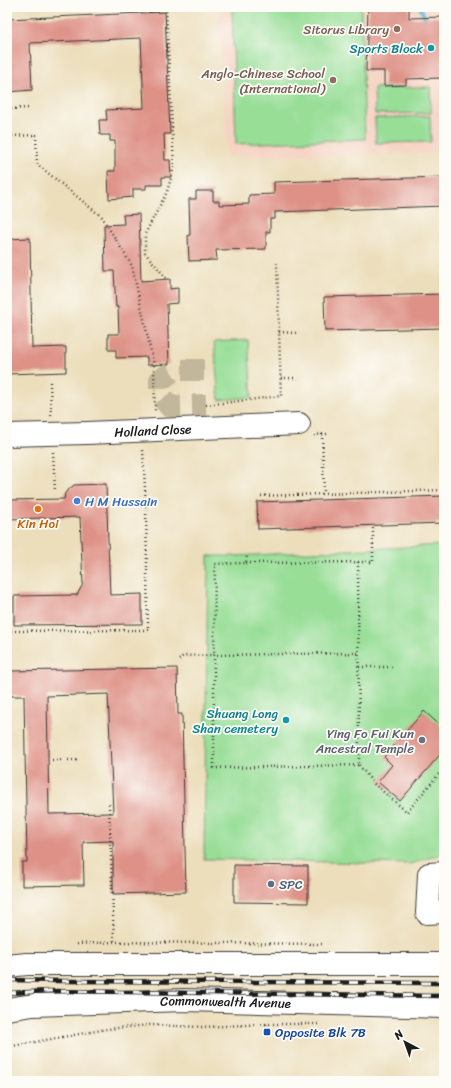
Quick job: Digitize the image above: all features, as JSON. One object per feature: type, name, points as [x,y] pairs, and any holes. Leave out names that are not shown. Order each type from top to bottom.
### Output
[{"type":"main road","name":"Holland Close","points":[[7,435],[299,424]]},
{"type":"main road","points":[[444,873],[429,874],[427,913],[444,912]]},
{"type":"main road","points":[[7,966],[129,964],[444,964]]},
{"type":"main road","name":"Commonwealth Avenue","points":[[7,1009],[33,1005],[184,1000],[444,1006]]},
{"type":"path","points":[[166,7],[174,166],[167,192],[145,234],[145,253],[166,278]]},
{"type":"path","points":[[7,109],[30,108]]},
{"type":"path","points":[[7,124],[9,167],[7,168]]},
{"type":"path","points":[[8,136],[36,135],[37,164],[102,217],[132,266],[154,365],[155,412]]},
{"type":"path","points":[[206,405],[281,396],[277,263]]},
{"type":"path","points":[[279,332],[298,332]]},
{"type":"path","points":[[281,378],[300,378]]},
{"type":"path","points":[[50,382],[51,405]]},
{"type":"path","points":[[322,434],[324,494]]},
{"type":"path","points":[[7,631],[148,630],[144,449]]},
{"type":"path","points":[[54,462],[55,491]]},
{"type":"path","points":[[261,496],[444,490]]},
{"type":"path","points":[[359,765],[214,768],[214,564],[373,562],[373,526]]},
{"type":"path","points":[[246,563],[247,555]]},
{"type":"path","points":[[358,562],[359,765],[373,783],[407,812],[444,768]]},
{"type":"path","points":[[179,660],[183,656],[359,653]]},
{"type":"path","points":[[359,667],[395,667]]},
{"type":"path","points":[[52,760],[77,760]]},
{"type":"path","points":[[109,804],[114,942]]},
{"type":"path","points":[[71,944],[114,942],[327,944]]},
{"type":"path","points":[[7,1047],[107,1029],[150,1025],[203,1027],[266,1024],[324,1024]]},
{"type":"path","points":[[266,1024],[267,1032]]},
{"type":"shaded area","name":"Anglo-Chinese School (International)","points":[[218,7],[444,7],[444,153],[227,157]]},
{"type":"green space","points":[[232,7],[361,7],[365,139],[236,144]]},
{"type":"green space","points":[[430,87],[431,113],[375,114],[374,88]]},
{"type":"green space","points":[[430,116],[431,142],[376,143],[375,118]]},
{"type":"green space","points":[[248,340],[252,397],[219,400],[214,342]]},
{"type":"green space","points":[[444,545],[444,853],[410,864],[204,859],[208,556],[235,556]]},
{"type":"building","points":[[368,7],[409,7],[409,18],[444,17],[444,78],[406,79],[406,85],[384,86],[384,71],[366,71]]},
{"type":"building","points":[[165,12],[170,134],[164,134],[165,160],[170,160],[171,177],[162,177],[162,185],[146,185],[146,189],[133,189],[133,197],[109,199],[108,171],[115,171],[115,141],[110,141],[110,135],[100,135],[99,120],[107,120],[106,110],[144,108],[141,38],[30,43],[32,90],[8,92],[7,19]]},
{"type":"building","points":[[444,177],[444,206],[275,212],[275,219],[270,219],[270,232],[266,232],[266,249],[216,250],[217,260],[189,261],[189,199],[196,199],[196,191],[213,191],[213,201],[219,201],[219,205],[249,204],[249,195],[274,194],[274,182]]},
{"type":"building","points":[[139,214],[141,281],[170,279],[170,289],[178,288],[178,303],[167,304],[169,364],[147,365],[147,357],[116,358],[116,350],[108,350],[108,334],[119,334],[114,271],[105,271],[104,225],[124,224],[123,215]]},
{"type":"building","points":[[30,238],[32,348],[66,347],[66,372],[7,374],[7,239]]},
{"type":"building","points":[[444,294],[444,328],[325,331],[324,297]]},
{"type":"building","points":[[106,484],[110,595],[142,594],[142,624],[14,625],[14,596],[77,595],[83,584],[80,517],[7,519],[7,500],[64,499],[65,493],[74,485]]},
{"type":"building","points":[[444,496],[444,523],[258,529],[257,502]]},
{"type":"building","points":[[177,668],[178,714],[182,714],[186,892],[113,894],[113,841],[83,842],[84,885],[22,886],[22,862],[27,862],[24,696],[8,696],[7,671]],"holes":[[[108,694],[113,813],[49,814],[47,696]]]},
{"type":"building","name":"Ying Fo Fui Kun Ancestral Temple","points":[[424,711],[444,729],[444,750],[400,801],[378,782],[392,765],[384,757]]},
{"type":"building","name":"SPC","points":[[234,865],[308,866],[308,903],[234,902]]},
{"type":"waterway","points":[[420,7],[427,22]]},
{"type":"tunnel","points":[[204,370],[175,370],[160,380],[160,394],[169,406],[206,405]]},
{"type":"railway","points":[[7,980],[444,983]]},
{"type":"railway","points":[[7,993],[50,991],[444,996]]},
{"type":"place","name":"Sitorus Library","points":[[397,29]]},
{"type":"place","name":"Sports Block","points":[[431,48]]},
{"type":"place","name":"Anglo-Chinese School (International)","points":[[333,80]]},
{"type":"place","name":"H M Hussain","points":[[77,501]]},
{"type":"place","name":"Kin Hoi","points":[[38,509]]},
{"type":"place","name":"Shuang Long Shan cemetery","points":[[286,720]]},
{"type":"place","name":"Ying Fo Fui Kun Ancestral Temple","points":[[422,740]]},
{"type":"place","name":"SPC","points":[[271,884]]},
{"type":"place","name":"Opposite Blk 7B","points":[[267,1032]]}]
